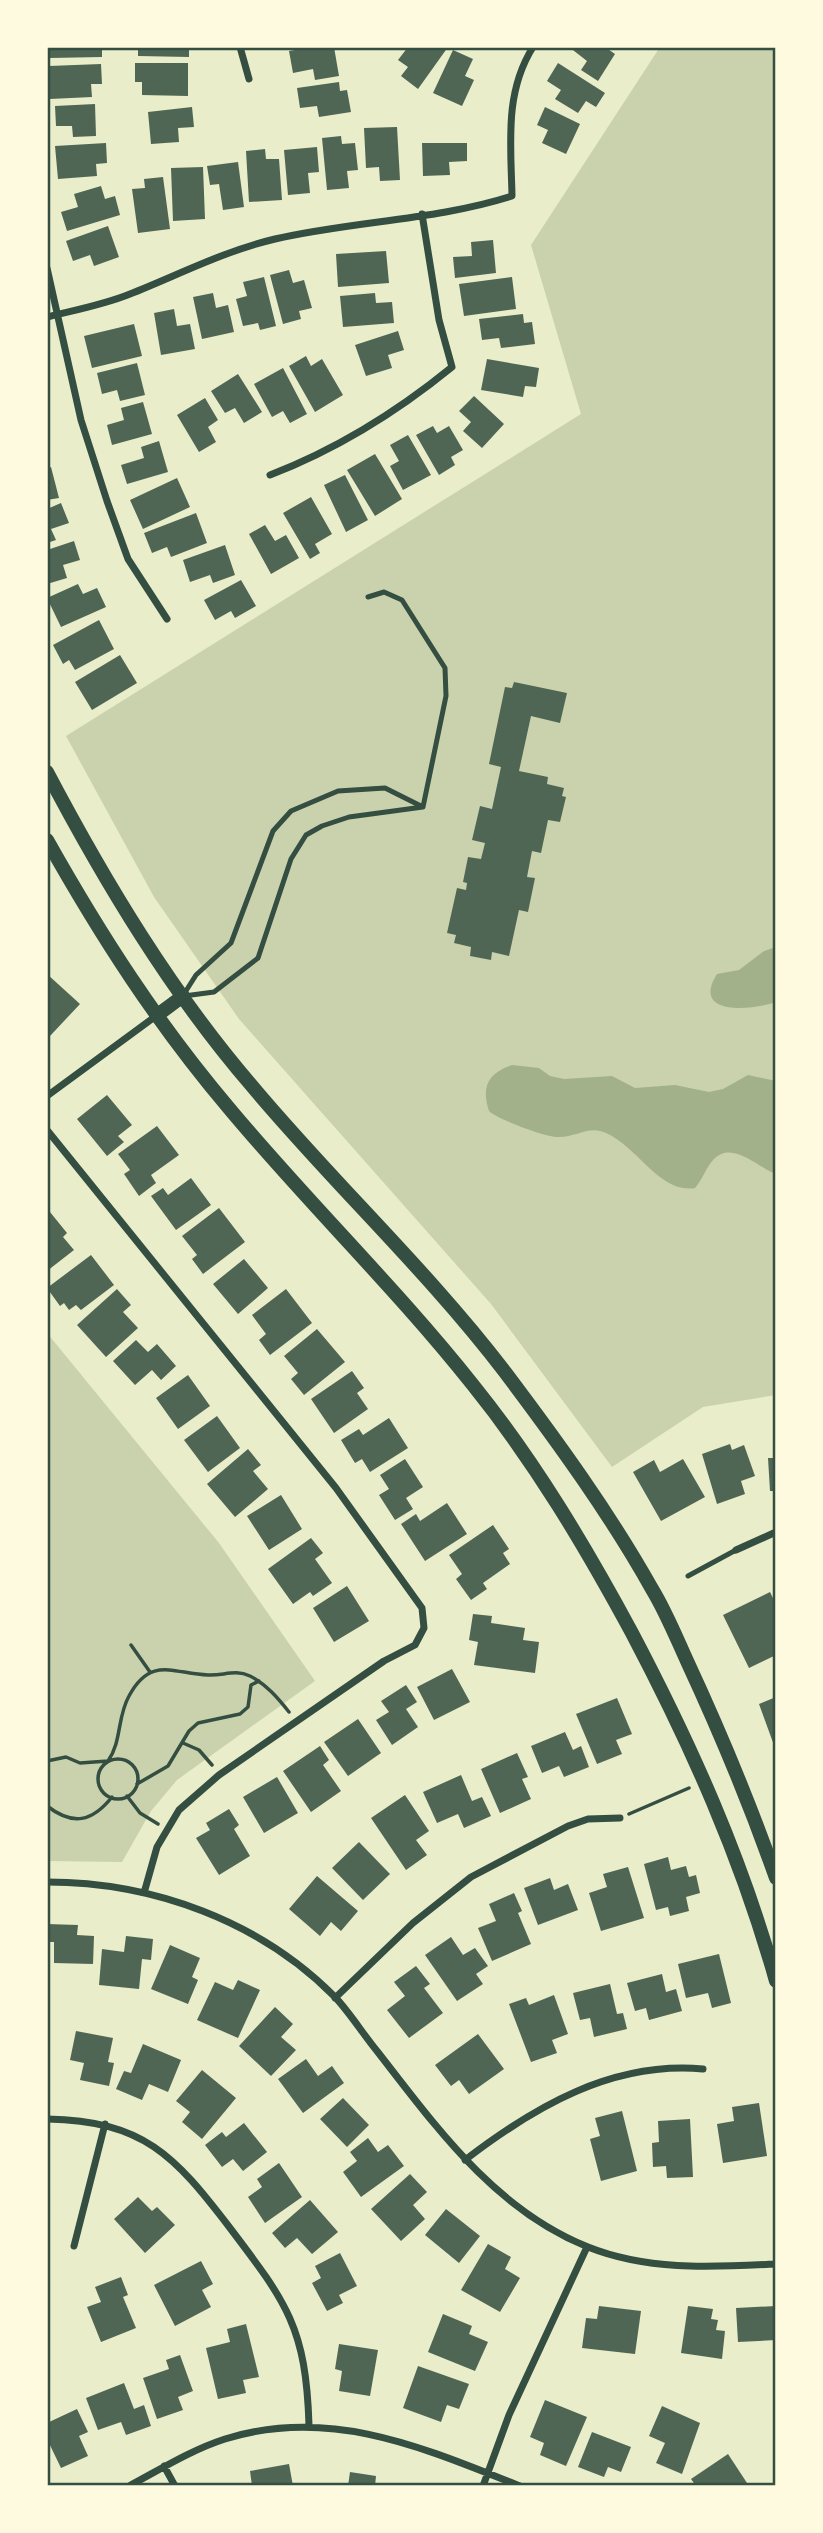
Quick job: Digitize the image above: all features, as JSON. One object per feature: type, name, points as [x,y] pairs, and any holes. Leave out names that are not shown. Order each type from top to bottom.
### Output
[{"type":"main road","points":[[47,772],[104,873],[183,996],[250,1084],[440,1293],[497,1363],[618,1533],[654,1590],[702,1693],[776,1878]]},
{"type":"main road","points":[[47,840],[121,967],[156,1016],[226,1105],[409,1308],[475,1388],[539,1473],[589,1553],[673,1711],[754,1902],[776,1981]]},
{"type":"main road","points":[[156,1016],[183,996]]},
{"type":"street","points":[[240,47],[249,79]]},
{"type":"street","points":[[52,316],[127,295],[205,261],[273,239],[479,207],[512,196],[508,133],[513,100],[530,48]]},
{"type":"street","points":[[270,475],[330,449],[425,390],[452,368],[439,320],[422,214]]},
{"type":"street","points":[[47,268],[52,316],[107,501],[128,559],[167,619]]},
{"type":"street","points":[[47,1096],[156,1016]]},
{"type":"street","points":[[47,1130],[336,1488],[422,1608],[424,1628],[415,1645],[384,1661],[219,1775],[179,1810],[157,1847],[144,1893]]},
{"type":"street","points":[[736,1550],[776,1532]]},
{"type":"street","points":[[335,1998],[413,1923],[471,1877],[568,1826],[588,1819],[620,1818]]},
{"type":"street","points":[[47,1882],[106,1886],[177,1902],[242,1929],[276,1949],[335,1998],[465,2161],[521,2211],[587,2247],[645,2263],[684,2267],[776,2264]]},
{"type":"street","points":[[465,2161],[524,2119],[602,2079],[670,2066],[703,2069]]},
{"type":"street","points":[[47,2119],[105,2124],[153,2145],[195,2182],[286,2305],[302,2349],[309,2425]]},
{"type":"street","points":[[74,2246],[105,2124]]},
{"type":"street","points":[[484,2486],[509,2416],[587,2247]]},
{"type":"street","points":[[129,2486],[164,2466],[226,2439],[257,2431],[309,2425],[388,2437],[520,2486]]},
{"type":"street","points":[[164,2466],[175,2486]]},
{"type":"lane","points":[[368,597],[384,592],[402,600],[445,668],[446,696],[423,807]]},
{"type":"lane","points":[[183,996],[196,975],[231,943],[273,831],[291,811],[338,792],[385,788],[423,807]]},
{"type":"lane","points":[[183,996],[214,992],[258,958],[291,859],[306,835],[322,826],[349,817],[423,807]]},
{"type":"lane","points":[[688,1576],[736,1550]]},
{"type":"path","points":[[131,1645],[150,1672]]},
{"type":"path","points":[[259,1681],[251,1685],[248,1707],[240,1714],[198,1723],[168,1766],[137,1784],[127,1796],[112,1797],[102,1790],[98,1777],[118,1744],[129,1696],[150,1672],[169,1668],[204,1675],[230,1672],[259,1681],[275,1694],[297,1721]]},
{"type":"path","points":[[182,1743],[199,1750],[219,1775]]},
{"type":"path","points":[[47,1761],[66,1757],[80,1763],[121,1759],[133,1766],[137,1784]]},
{"type":"path","points":[[620,1818],[704,1781]]},
{"type":"path","points":[[127,1796],[140,1813],[166,1828]]},
{"type":"path","points":[[47,1807],[60,1815],[84,1821],[94,1817],[112,1797]]},
{"type":"shaded area","points":[[660,47],[776,47],[776,1395],[703,1407],[612,1467],[491,1304],[239,1019],[154,897],[66,736],[581,414],[531,245]]},
{"type":"shaded area","points":[[776,947],[776,1002],[741,1008],[718,1004],[712,998],[711,988],[717,974],[739,970],[764,951]]},
{"type":"shaded area","points":[[512,1065],[539,1068],[550,1076],[564,1079],[612,1076],[635,1088],[675,1085],[709,1092],[723,1089],[748,1075],[776,1081],[776,1174],[745,1157],[729,1152],[714,1159],[695,1188],[682,1188],[660,1177],[628,1148],[606,1133],[594,1130],[553,1136],[512,1123],[489,1111],[486,1088],[497,1072]]},
{"type":"shaded area","points":[[47,1333],[219,1543],[315,1681],[177,1780],[151,1811],[122,1862],[47,1861]]},
{"type":"building","points":[[50,47],[102,47],[102,57],[50,58]]},
{"type":"building","points":[[138,47],[189,47],[189,57],[138,56]]},
{"type":"building","points":[[334,47],[339,76],[315,80],[313,69],[293,73],[289,51]]},
{"type":"building","points":[[408,47],[448,47],[418,89],[401,76],[408,67],[398,60]]},
{"type":"building","points":[[569,47],[605,47],[615,54],[598,81],[581,70],[587,61]]},
{"type":"building","points":[[453,50],[473,59],[465,76],[474,80],[462,106],[433,93]]},
{"type":"building","points":[[135,63],[188,63],[188,96],[142,95],[142,82],[135,82]]},
{"type":"building","points":[[558,63],[605,93],[596,107],[586,101],[578,113],[555,99],[561,90],[547,81]]},
{"type":"building","points":[[101,64],[102,84],[91,84],[92,97],[50,99],[49,66]]},
{"type":"building","points":[[339,82],[340,91],[347,90],[351,112],[319,117],[317,106],[300,108],[297,88]]},
{"type":"building","points":[[95,104],[96,136],[73,137],[72,126],[56,126],[55,106]]},
{"type":"building","points":[[192,107],[194,127],[178,128],[179,142],[151,144],[148,112]]},
{"type":"building","points":[[545,107],[580,124],[566,154],[542,143],[548,130],[537,125]]},
{"type":"building","points":[[397,127],[400,180],[380,181],[379,167],[366,168],[364,128]]},
{"type":"building","points":[[341,136],[342,144],[355,143],[358,170],[347,171],[349,188],[327,190],[322,138]]},
{"type":"building","points":[[106,143],[107,163],[96,164],[97,176],[58,179],[55,146]]},
{"type":"building","points":[[422,143],[467,143],[467,161],[449,162],[450,175],[423,176]]},
{"type":"building","points":[[317,147],[319,172],[308,173],[310,193],[288,195],[284,150]]},
{"type":"building","points":[[265,149],[266,159],[279,159],[282,200],[249,202],[246,151]]},
{"type":"building","points":[[238,162],[244,207],[223,210],[219,184],[210,185],[207,166]]},
{"type":"building","points":[[203,167],[205,219],[173,221],[171,168]]},
{"type":"building","points":[[163,177],[170,229],[138,233],[132,189],[145,188],[144,179]]},
{"type":"building","points":[[101,186],[105,199],[115,196],[120,215],[67,231],[61,212],[78,207],[74,194]]},
{"type":"building","points":[[108,226],[119,257],[94,266],[90,255],[73,261],[66,241]]},
{"type":"building","points":[[493,240],[496,273],[455,278],[453,257],[472,256],[471,242]]},
{"type":"building","points":[[386,251],[389,283],[338,287],[336,254]]},
{"type":"building","points":[[289,270],[293,283],[304,280],[312,308],[299,311],[301,319],[283,324],[270,275]]},
{"type":"building","points":[[264,277],[276,326],[260,330],[258,323],[243,326],[236,299],[247,296],[243,282]]},
{"type":"building","points":[[512,277],[516,309],[464,316],[459,284]]},
{"type":"building","points":[[213,293],[216,308],[228,305],[234,332],[202,339],[193,297]]},
{"type":"building","points":[[375,293],[376,303],[392,302],[394,323],[343,327],[340,296]]},
{"type":"building","points":[[174,309],[177,326],[190,324],[195,349],[161,355],[154,313]]},
{"type":"building","points":[[523,314],[524,323],[532,322],[535,344],[501,348],[499,338],[482,340],[479,319]]},
{"type":"building","points":[[134,324],[142,356],[92,368],[84,336]]},
{"type":"building","points":[[398,331],[404,350],[388,355],[392,368],[366,376],[355,345]]},
{"type":"building","points":[[306,356],[311,366],[322,359],[343,395],[315,412],[289,366]]},
{"type":"building","points":[[487,359],[539,368],[536,387],[525,386],[523,397],[481,390]]},
{"type":"building","points":[[137,363],[145,395],[120,401],[117,390],[102,394],[97,373]]},
{"type":"building","points":[[283,368],[307,414],[290,423],[283,411],[272,417],[254,384]]},
{"type":"building","points":[[238,374],[262,412],[244,423],[235,408],[225,413],[211,391]]},
{"type":"building","points":[[474,396],[504,424],[482,448],[463,431],[471,422],[459,411]]},
{"type":"building","points":[[205,398],[218,420],[208,427],[216,442],[199,452],[177,415]]},
{"type":"building","points":[[143,402],[152,434],[112,445],[107,425],[124,420],[121,408]]},
{"type":"building","points":[[433,426],[437,433],[449,426],[463,450],[451,457],[455,465],[439,475],[416,435]]},
{"type":"building","points":[[408,435],[431,475],[403,490],[390,466],[399,461],[390,445]]},
{"type":"building","points":[[159,441],[168,472],[127,484],[121,465],[144,458],[141,447]]},
{"type":"building","points":[[375,454],[402,499],[375,516],[347,470]]},
{"type":"building","points":[[51,467],[59,498],[47,500],[47,468]]},
{"type":"building","points":[[345,475],[368,520],[346,532],[324,485]]},
{"type":"building","points":[[177,478],[190,507],[143,529],[130,500]]},
{"type":"building","points":[[311,497],[332,534],[315,544],[320,553],[310,559],[283,513]]},
{"type":"building","points":[[61,503],[69,523],[51,529],[56,540],[47,543],[47,509]]},
{"type":"building","points":[[196,513],[207,543],[171,557],[167,547],[152,553],[144,533]]},
{"type":"building","points":[[265,525],[275,541],[286,535],[299,558],[271,574],[249,534]]},
{"type":"building","points":[[74,541],[80,560],[63,565],[67,578],[47,584],[47,550]]},
{"type":"building","points":[[225,545],[235,575],[213,583],[210,575],[190,582],[183,560]]},
{"type":"building","points":[[241,580],[256,606],[235,618],[231,611],[215,620],[204,600]]},
{"type":"building","points":[[78,584],[83,594],[97,588],[106,607],[61,627],[47,598]]},
{"type":"building","points":[[99,620],[114,649],[75,670],[69,660],[63,664],[53,645]]},
{"type":"building","points":[[120,655],[137,683],[92,710],[75,682]]},
{"type":"building","points":[[514,682],[567,693],[560,723],[531,716],[519,771],[548,777],[547,784],[564,788],[562,796],[566,797],[560,822],[548,820],[541,853],[532,851],[527,877],[535,878],[528,912],[519,910],[509,956],[492,952],[491,960],[470,956],[471,947],[454,943],[456,935],[447,933],[457,888],[466,890],[467,883],[463,882],[468,857],[481,859],[485,843],[472,840],[480,806],[492,809],[501,767],[489,764],[505,687],[512,688]]},
{"type":"building","points":[[47,974],[80,1004],[50,1036],[47,1033]]},
{"type":"building","points":[[107,1095],[132,1125],[118,1136],[124,1142],[107,1156],[77,1119]]},
{"type":"building","points":[[157,1126],[179,1155],[151,1175],[156,1183],[139,1196],[124,1174],[130,1170],[118,1154]]},
{"type":"building","points":[[191,1178],[211,1205],[176,1230],[151,1196],[163,1188],[168,1195]]},
{"type":"building","points":[[219,1208],[245,1242],[203,1274],[192,1259],[197,1255],[182,1236]]},
{"type":"building","points":[[50,1212],[67,1233],[63,1237],[74,1250],[47,1271],[47,1214]]},
{"type":"building","points":[[91,1255],[114,1285],[81,1310],[76,1305],[69,1310],[64,1303],[60,1306],[47,1288]]},
{"type":"building","points":[[244,1259],[268,1288],[238,1314],[213,1284]]},
{"type":"building","points":[[117,1289],[131,1305],[123,1312],[138,1328],[106,1357],[77,1325]]},
{"type":"building","points":[[286,1289],[312,1323],[270,1355],[259,1340],[266,1334],[252,1315]]},
{"type":"building","points":[[317,1329],[345,1362],[304,1395],[291,1379],[298,1373],[284,1356]]},
{"type":"building","points":[[136,1340],[148,1352],[157,1344],[176,1366],[161,1380],[152,1370],[135,1385],[113,1361]]},
{"type":"building","points":[[352,1371],[364,1388],[357,1393],[368,1409],[334,1433],[311,1399]]},
{"type":"building","points":[[188,1375],[210,1406],[178,1429],[156,1398]]},
{"type":"building","points":[[217,1416],[240,1448],[208,1472],[184,1440]]},
{"type":"building","points":[[389,1418],[408,1448],[370,1472],[362,1459],[355,1463],[341,1440],[359,1429],[363,1435]]},
{"type":"building","points":[[730,1444],[732,1450],[744,1445],[755,1476],[741,1481],[745,1494],[717,1504],[702,1454]]},
{"type":"building","points":[[248,1449],[261,1465],[253,1471],[268,1489],[235,1517],[207,1484]]},
{"type":"building","points":[[768,1458],[776,1458],[776,1491],[770,1491]]},
{"type":"building","points":[[405,1459],[423,1487],[406,1498],[413,1509],[395,1520],[379,1495],[389,1489],[380,1475]]},
{"type":"building","points":[[683,1459],[705,1497],[661,1521],[633,1472],[654,1460],[660,1472]]},
{"type":"building","points":[[281,1495],[302,1529],[269,1550],[247,1516]]},
{"type":"building","points":[[447,1503],[467,1534],[425,1561],[401,1524],[416,1514],[420,1521]]},
{"type":"building","points":[[493,1525],[509,1549],[503,1553],[510,1564],[483,1583],[487,1589],[471,1600],[456,1579],[462,1574],[449,1555]]},
{"type":"building","points":[[311,1538],[323,1553],[315,1559],[332,1583],[313,1596],[310,1592],[293,1604],[268,1569]]},
{"type":"building","points":[[347,1586],[369,1621],[334,1642],[313,1608]]},
{"type":"building","points":[[770,1592],[776,1604],[776,1655],[749,1668],[723,1615]]},
{"type":"building","points":[[473,1614],[492,1616],[491,1623],[525,1628],[523,1640],[539,1642],[535,1673],[474,1665],[478,1642],[469,1640]]},
{"type":"building","points":[[452,1669],[470,1702],[434,1720],[417,1687]]},
{"type":"building","points":[[406,1685],[417,1702],[406,1709],[418,1727],[392,1745],[376,1720],[389,1712],[381,1701]]},
{"type":"building","points":[[776,1697],[776,1748],[775,1748],[759,1704]]},
{"type":"building","points":[[617,1698],[632,1734],[616,1740],[622,1754],[597,1764],[576,1714]]},
{"type":"building","points":[[358,1719],[381,1753],[348,1776],[324,1742]]},
{"type":"building","points":[[565,1732],[573,1750],[581,1746],[589,1767],[564,1777],[559,1766],[542,1773],[531,1746]]},
{"type":"building","points":[[320,1746],[329,1760],[323,1765],[341,1791],[311,1812],[283,1771]]},
{"type":"building","points":[[517,1753],[528,1777],[522,1779],[531,1799],[500,1813],[481,1769]]},
{"type":"building","points":[[461,1775],[472,1801],[482,1797],[491,1816],[464,1828],[458,1814],[437,1823],[423,1792]]},
{"type":"building","points":[[277,1777],[298,1813],[264,1833],[243,1797]]},
{"type":"building","points":[[405,1795],[429,1831],[416,1840],[427,1855],[406,1870],[371,1818]]},
{"type":"building","points":[[229,1809],[239,1825],[234,1829],[250,1856],[219,1875],[196,1838],[210,1830],[206,1823]]},
{"type":"building","points":[[359,1842],[390,1874],[363,1900],[332,1868]]},
{"type":"building","points":[[668,1857],[671,1870],[686,1866],[689,1877],[696,1875],[700,1893],[686,1897],[689,1911],[670,1916],[668,1907],[656,1910],[644,1864]]},
{"type":"building","points":[[628,1867],[644,1918],[601,1931],[589,1893],[607,1887],[603,1874]]},
{"type":"building","points":[[317,1876],[358,1911],[341,1931],[331,1922],[320,1936],[289,1909]]},
{"type":"building","points":[[550,1878],[554,1890],[568,1884],[578,1910],[538,1925],[524,1888]]},
{"type":"building","points":[[514,1893],[522,1911],[518,1913],[531,1944],[492,1961],[478,1928],[496,1921],[489,1904]]},
{"type":"building","points":[[47,1924],[78,1925],[77,1935],[94,1936],[93,1964],[54,1963],[54,1942],[47,1942]]},
{"type":"building","points":[[126,1936],[153,1939],[151,1960],[142,1959],[139,1989],[99,1985],[102,1949],[124,1952]]},
{"type":"building","points":[[451,1937],[463,1955],[475,1948],[488,1966],[476,1974],[483,1984],[457,2001],[425,1955]]},
{"type":"building","points":[[170,1945],[200,1958],[192,1977],[198,1980],[188,2004],[151,1989]]},
{"type":"building","points":[[719,1954],[731,2003],[712,2008],[708,1993],[686,1998],[678,1964]]},
{"type":"building","points":[[416,1966],[430,1984],[424,1988],[443,2013],[409,2038],[387,2010],[405,1996],[394,1982]]},
{"type":"building","points":[[662,1974],[666,1992],[676,1989],[682,2011],[649,2020],[646,2008],[635,2011],[627,1983]]},
{"type":"building","points":[[238,1980],[260,1990],[238,2038],[197,2020],[215,1982],[233,1990]]},
{"type":"building","points":[[610,1984],[617,2014],[623,2013],[627,2029],[594,2037],[590,2018],[580,2020],[573,1993]]},
{"type":"building","points":[[554,1995],[568,2034],[552,2040],[557,2053],[531,2062],[509,2004],[526,1998],[529,2005]]},
{"type":"building","points":[[275,2007],[293,2024],[281,2037],[296,2050],[271,2076],[239,2046]]},
{"type":"building","points":[[76,2031],[113,2038],[108,2062],[114,2063],[109,2086],[80,2080],[84,2063],[70,2060]]},
{"type":"building","points":[[478,2034],[504,2069],[469,2094],[459,2080],[451,2086],[435,2065]]},
{"type":"building","points":[[143,2044],[181,2060],[168,2092],[149,2084],[142,2100],[116,2089],[124,2071],[131,2073]]},
{"type":"building","points":[[306,2059],[318,2076],[332,2066],[344,2083],[303,2113],[278,2079]]},
{"type":"building","points":[[202,2070],[236,2098],[202,2139],[182,2122],[190,2112],[176,2101]]},
{"type":"building","points":[[343,2098],[369,2125],[347,2147],[320,2119]]},
{"type":"building","points":[[759,2103],[767,2156],[723,2163],[717,2124],[734,2121],[732,2107]]},
{"type":"building","points":[[622,2111],[637,2171],[601,2181],[590,2139],[600,2136],[595,2118]]},
{"type":"building","points":[[690,2119],[693,2177],[667,2178],[666,2166],[653,2167],[652,2143],[659,2142],[658,2121]]},
{"type":"building","points":[[244,2123],[267,2152],[243,2171],[233,2159],[222,2167],[205,2145],[222,2132],[226,2137]]},
{"type":"building","points":[[368,2138],[378,2152],[388,2145],[404,2166],[361,2197],[343,2172],[357,2161],[350,2152]]},
{"type":"building","points":[[279,2163],[302,2197],[265,2223],[248,2197],[262,2187],[257,2179]]},
{"type":"building","points":[[410,2174],[427,2192],[413,2205],[425,2219],[401,2241],[371,2209]]},
{"type":"building","points":[[138,2197],[152,2211],[157,2207],[175,2225],[145,2253],[114,2219]]},
{"type":"building","points":[[310,2200],[338,2232],[312,2254],[297,2238],[285,2248],[272,2233]]},
{"type":"building","points":[[446,2209],[480,2236],[459,2263],[425,2235]]},
{"type":"building","points":[[488,2244],[511,2257],[505,2269],[520,2278],[500,2312],[461,2290]]},
{"type":"building","points":[[340,2253],[357,2286],[339,2295],[343,2303],[327,2311],[312,2283],[321,2278],[315,2266]]},
{"type":"building","points":[[201,2261],[213,2284],[202,2290],[211,2307],[175,2326],[154,2285]]},
{"type":"building","points":[[121,2277],[128,2295],[123,2297],[136,2328],[101,2342],[87,2307],[101,2302],[95,2287]]},
{"type":"building","points":[[599,2306],[641,2311],[635,2354],[582,2348],[586,2318],[597,2319]]},
{"type":"building","points":[[688,2306],[713,2309],[711,2319],[718,2320],[716,2330],[725,2331],[722,2359],[681,2353]]},
{"type":"building","points":[[776,2306],[776,2340],[738,2342],[736,2308]]},
{"type":"building","points":[[443,2314],[472,2326],[469,2334],[488,2342],[475,2371],[428,2352]]},
{"type":"building","points":[[246,2324],[259,2377],[243,2380],[246,2393],[218,2399],[206,2348],[230,2342],[227,2329]]},
{"type":"building","points":[[339,2344],[378,2350],[370,2396],[339,2391],[342,2371],[335,2369]]},
{"type":"building","points":[[180,2355],[193,2391],[178,2397],[183,2410],[157,2419],[143,2378],[169,2369],[166,2360]]},
{"type":"building","points":[[418,2366],[469,2384],[459,2409],[447,2405],[441,2422],[403,2408]]},
{"type":"building","points":[[124,2383],[134,2409],[144,2405],[151,2426],[126,2435],[121,2422],[98,2430],[86,2398]]},
{"type":"building","points":[[545,2400],[587,2417],[566,2466],[540,2455],[544,2443],[530,2437]]},
{"type":"building","points":[[662,2406],[700,2423],[682,2474],[656,2463],[665,2443],[649,2436]]},
{"type":"building","points":[[77,2409],[88,2432],[79,2436],[88,2456],[61,2468],[47,2439],[47,2423]]},
{"type":"building","points":[[592,2432],[631,2447],[621,2472],[608,2467],[604,2477],[578,2467]]},
{"type":"building","points":[[728,2454],[749,2486],[696,2486],[691,2479]]},
{"type":"building","points":[[289,2464],[293,2486],[252,2486],[250,2471]]},
{"type":"building","points":[[350,2472],[376,2476],[375,2486],[348,2486]]}]
